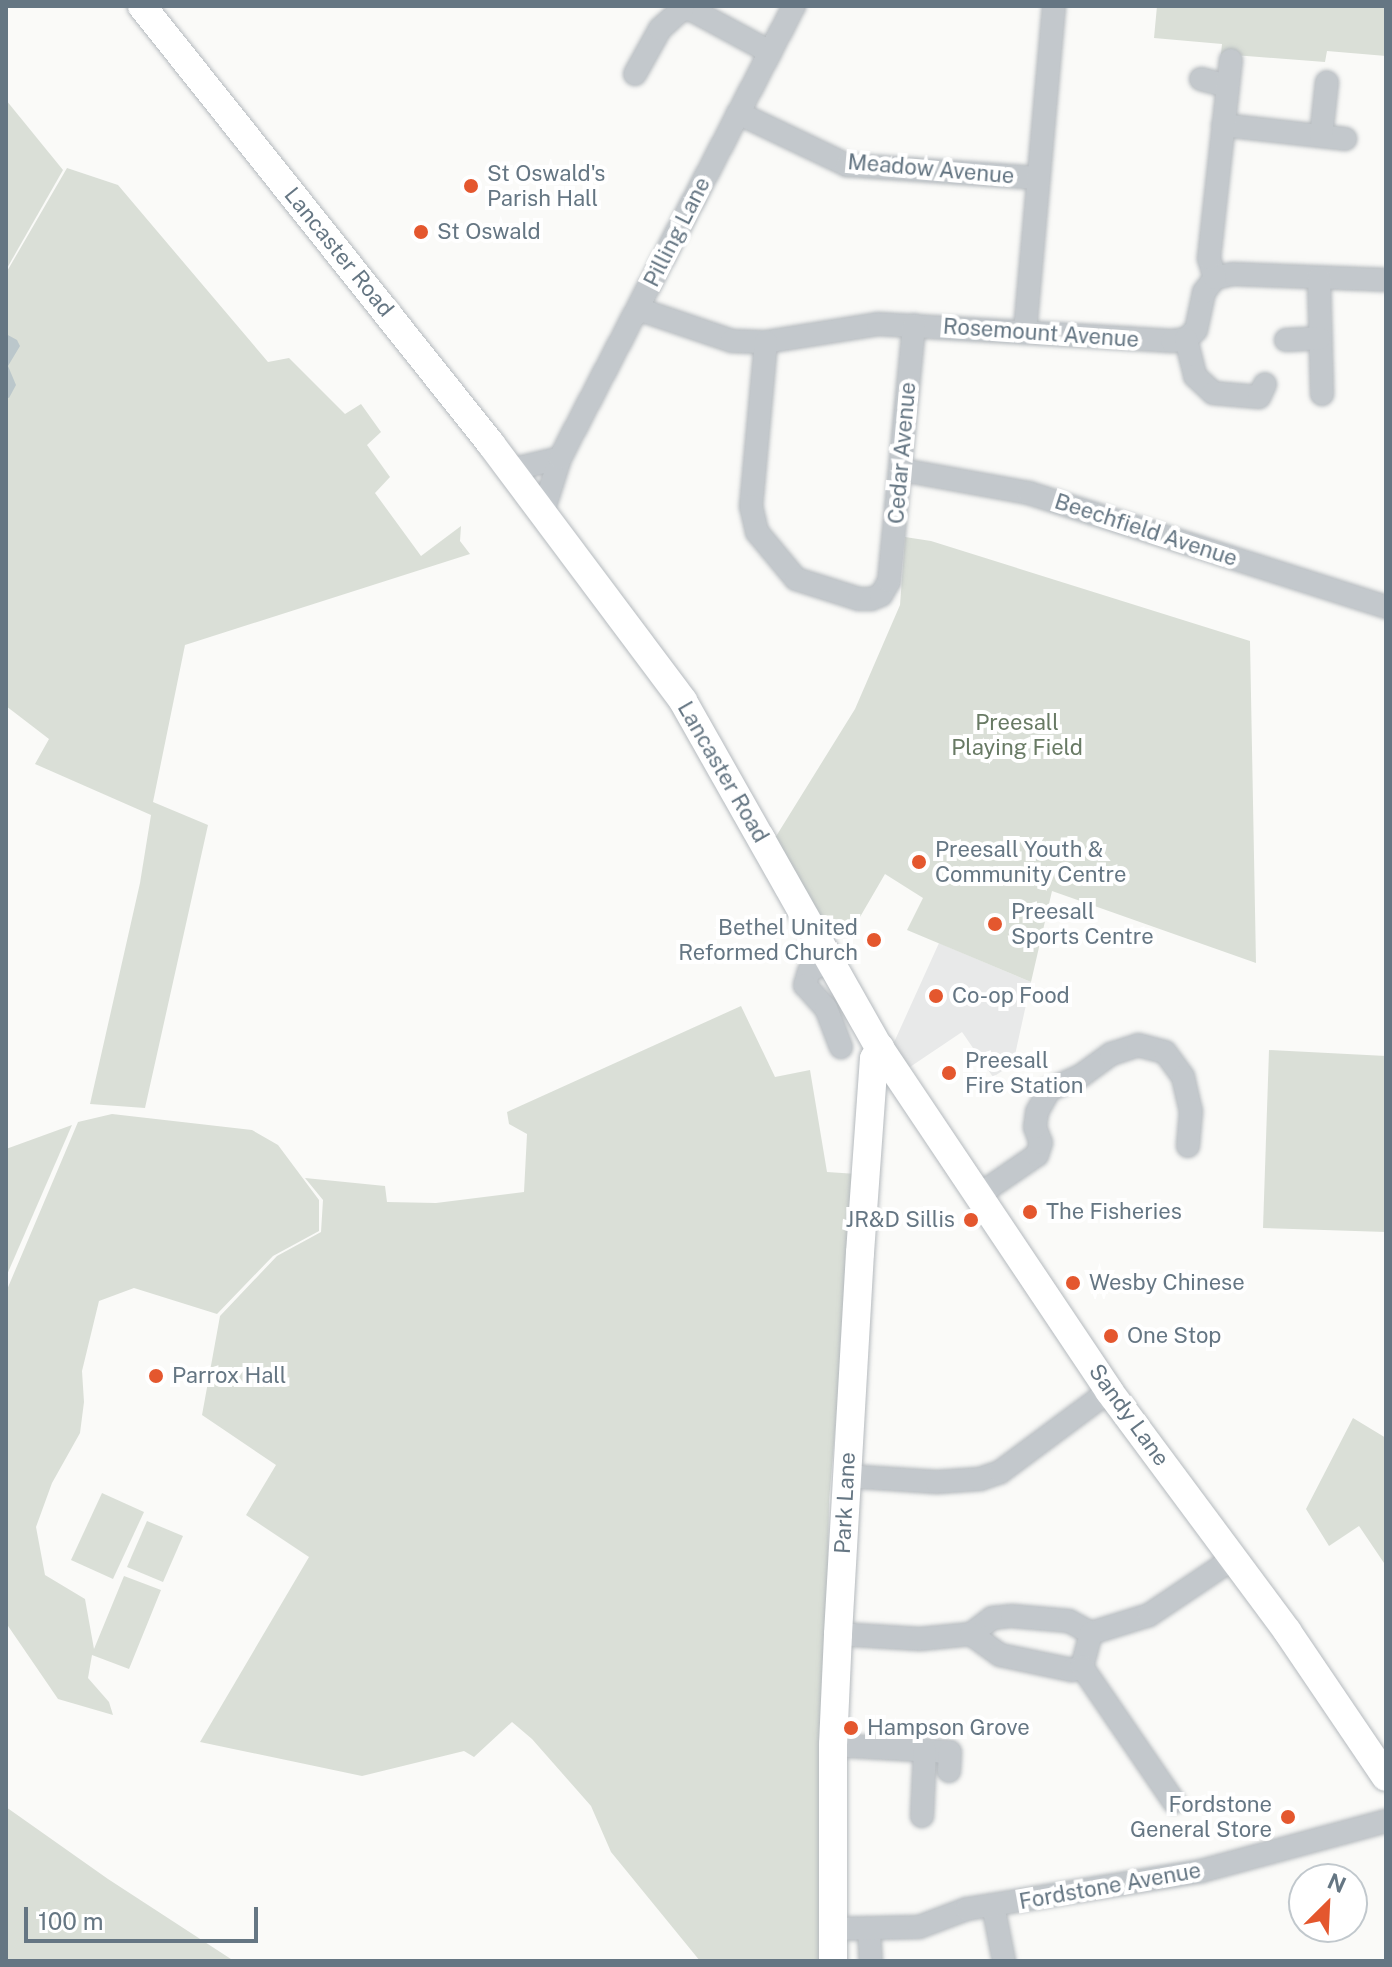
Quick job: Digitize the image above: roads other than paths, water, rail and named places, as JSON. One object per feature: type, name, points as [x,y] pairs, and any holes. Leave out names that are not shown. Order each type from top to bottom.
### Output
[{"type":"main road","name":"Lancaster Road","points":[[142,6],[538,506],[701,730],[828,961],[880,1048]]},
{"type":"main road","name":"Sandy Lane","points":[[880,1048],[1109,1391],[1234,1558],[1385,1773]]},
{"type":"main road","name":"Park Lane","points":[[833,1961],[833,1745],[846,1476],[874,1059],[880,1048]]},
{"type":"main road","points":[[871,1110],[879,1111],[912,1093]]},
{"type":"street","name":"Pilling Lane","points":[[538,506],[794,6]]},
{"type":"street","name":"Meadow Avenue","points":[[1025,331],[1054,6]]},
{"type":"street","points":[[635,74],[660,29],[682,8],[692,10],[770,52]]},
{"type":"street","points":[[1215,278],[1209,258],[1231,60]]},
{"type":"street","points":[[1201,79],[1228,86]]},
{"type":"street","points":[[1321,136],[1327,82]]},
{"type":"street","name":"Meadow Avenue","points":[[738,113],[847,165],[1038,178]]},
{"type":"street","points":[[1223,125],[1345,139]]},
{"type":"street","points":[[1265,384],[1259,397],[1213,393],[1195,376],[1186,339],[1196,330],[1204,292],[1215,278],[1233,274],[1386,280]]},
{"type":"street","points":[[1319,278],[1322,394]]},
{"type":"street","name":"Rosemount Avenue","points":[[638,309],[720,338],[766,342],[878,324],[1172,341],[1186,339]]},
{"type":"street","name":"Cedar Avenue","points":[[766,342],[751,506],[757,532],[786,570],[809,585],[859,599],[871,599],[881,595],[889,581],[914,325]]},
{"type":"street","points":[[1286,340],[1319,338]]},
{"type":"street","points":[[510,470],[560,458]]},
{"type":"street","name":"Beechfield Avenue","points":[[902,470],[1029,493],[1386,607]]},
{"type":"street","points":[[828,961],[809,971],[805,985],[826,1008],[841,1047]]},
{"type":"street","points":[[980,1194],[1037,1155],[1041,1143],[1035,1120],[1039,1105],[1049,1090],[1082,1075],[1111,1054],[1138,1045],[1165,1052],[1183,1077],[1191,1111],[1188,1146]]},
{"type":"street","points":[[846,1476],[937,1482],[980,1479],[1000,1472],[1109,1391]]},
{"type":"street","points":[[838,1634],[920,1639],[971,1634],[992,1618],[1012,1616],[1069,1621],[1091,1633],[1149,1615],[1234,1558]]},
{"type":"street","points":[[1091,1633],[1082,1667],[1174,1802]]},
{"type":"street","points":[[971,1634],[1000,1655],[1019,1661],[1072,1670],[1082,1667]]},
{"type":"street","points":[[833,1745],[950,1752],[949,1771]]},
{"type":"street","points":[[922,1816],[925,1750]]},
{"type":"street","name":"Fordstone Avenue","points":[[831,1929],[919,1927],[950,1914],[1201,1871],[1383,1829]]},
{"type":"street","points":[[993,1905],[1004,1961]]},
{"type":"street","points":[[869,1928],[871,1961]]},
{"type":"place","name":"St Oswald's Parish Hall","points":[[471,186]]},
{"type":"place","name":"St Oswald","points":[[421,232]]},
{"type":"place","name":"Preesall Youth & Community Centre","points":[[919,862]]},
{"type":"place","name":"Preesall Sports Centre","points":[[995,924]]},
{"type":"place","name":"Bethel United Reformed Church","points":[[874,940]]},
{"type":"place","name":"Co-op Food","points":[[936,996]]},
{"type":"place","name":"Preesall Fire Station","points":[[949,1073]]},
{"type":"place","name":"The Fisheries","points":[[1030,1212]]},
{"type":"place","name":"JR&D Sillis","points":[[971,1220]]},
{"type":"place","name":"Wesby Chinese","points":[[1073,1283]]},
{"type":"place","name":"One Stop","points":[[1111,1336]]},
{"type":"place","name":"Parrox Hall","points":[[156,1376]]},
{"type":"place","name":"Hampson Grove","points":[[851,1728]]},
{"type":"place","name":"Fordstone General Store","points":[[1288,1817]]},
{"type":"park label","name":"Preesall Playing Field","points":[[1017,734]]}]
